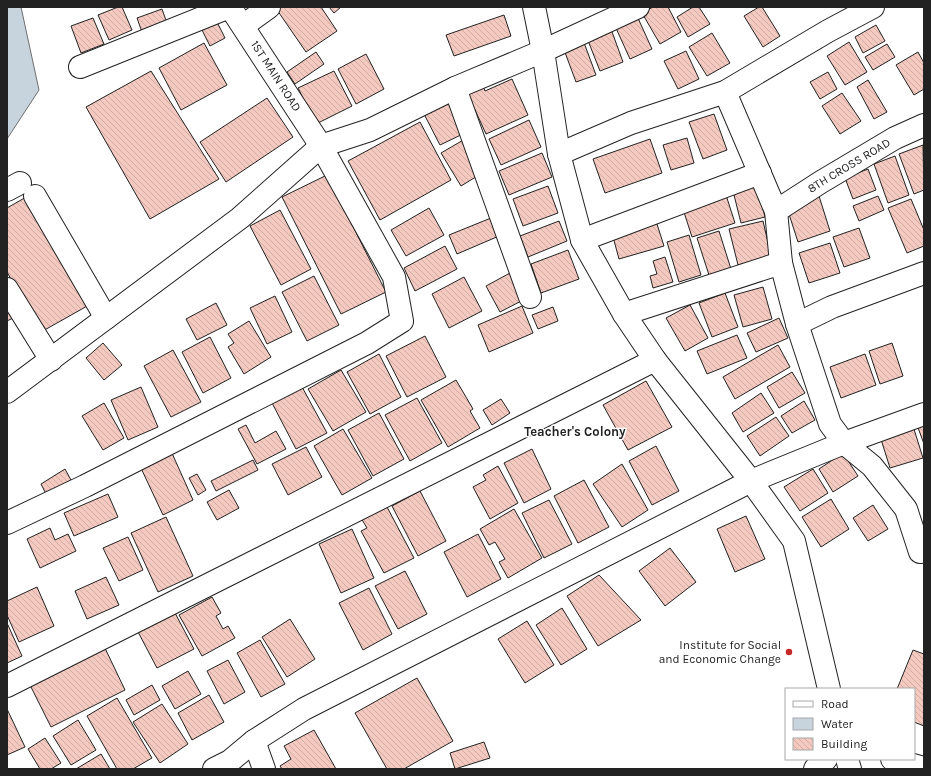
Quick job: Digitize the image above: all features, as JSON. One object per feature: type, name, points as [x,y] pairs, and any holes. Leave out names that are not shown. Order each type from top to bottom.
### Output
[{"type":"street","name":"1ST MAIN ROAD","points":[[7,523],[85,486],[367,343],[402,321],[394,277],[321,146],[230,7]]},
{"type":"street","points":[[80,67],[230,7]]},
{"type":"street","points":[[243,26],[268,7]]},
{"type":"street","points":[[534,7],[560,154],[582,240],[624,314],[656,360],[751,481],[794,541],[829,688]]},
{"type":"street","points":[[7,392],[240,218],[321,146],[370,130],[455,88],[543,51],[638,7]]},
{"type":"street","points":[[560,154],[630,123],[726,92],[828,31],[873,7]]},
{"type":"street","points":[[455,88],[530,297]]},
{"type":"street","points":[[726,92],[776,211],[781,263],[798,324],[830,424],[844,443],[872,466],[906,508],[920,552],[924,551]]},
{"type":"street","name":"8TH CROSS ROAD","points":[[776,211],[895,138],[924,125]]},
{"type":"street","points":[[582,240],[760,173]]},
{"type":"street","points":[[21,190],[106,318]]},
{"type":"street","points":[[624,314],[781,263]]},
{"type":"street","points":[[798,324],[832,307],[924,273]]},
{"type":"street","points":[[7,289],[51,360]]},
{"type":"street","points":[[7,686],[656,360]]},
{"type":"street","points":[[214,769],[230,761],[254,742],[304,709],[751,481],[844,443],[924,414]]},
{"type":"street","points":[[254,742],[264,769]]},
{"type":"street","points":[[815,769],[825,760]]},
{"type":"street","points":[[896,760],[924,768]]},
{"type":"water","points":[[7,7],[21,7],[39,90],[7,139]]},
{"type":"building","points":[[118,7],[122,7],[132,30],[109,40],[98,15]]},
{"type":"building","points":[[275,7],[321,7],[337,31],[306,52]]},
{"type":"building","points":[[329,7],[341,7],[334,13]]},
{"type":"building","points":[[653,7],[668,7],[681,32],[660,44],[642,13]]},
{"type":"building","points":[[693,7],[699,7],[710,24],[688,37],[677,17]]},
{"type":"building","points":[[759,7],[762,7],[780,36],[763,47],[744,16]]},
{"type":"building","points":[[162,9],[168,26],[143,35],[137,18]]},
{"type":"building","points":[[504,15],[511,36],[454,56],[446,35]]},
{"type":"building","points":[[637,16],[652,49],[630,59],[615,26]]},
{"type":"building","points":[[93,18],[104,44],[81,53],[71,26]]},
{"type":"building","points":[[215,18],[225,38],[210,46],[200,26]]},
{"type":"building","points":[[876,25],[885,41],[863,53],[855,37]]},
{"type":"building","points":[[611,29],[623,62],[600,71],[587,38]]},
{"type":"building","points":[[712,33],[730,63],[707,76],[689,47]]},
{"type":"building","points":[[583,40],[596,75],[576,82],[563,47]]},
{"type":"building","points":[[849,42],[867,72],[845,85],[827,56]]},
{"type":"building","points":[[204,43],[227,85],[181,110],[159,68]]},
{"type":"building","points":[[887,44],[895,57],[873,70],[865,57]]},
{"type":"building","points":[[686,51],[699,79],[678,89],[664,61]]},
{"type":"building","points":[[316,52],[324,64],[295,84],[287,72]]},
{"type":"building","points":[[918,52],[924,63],[924,89],[914,95],[896,65]]},
{"type":"building","points":[[366,54],[384,89],[356,104],[338,69]]},
{"type":"building","points":[[151,71],[219,179],[150,219],[86,107]]},
{"type":"building","points":[[334,71],[352,106],[316,124],[298,88]]},
{"type":"building","points":[[828,72],[837,89],[820,99],[810,82]]},
{"type":"building","points":[[512,79],[528,115],[486,134],[465,88],[481,81],[485,91]]},
{"type":"building","points":[[868,80],[887,112],[874,119],[857,87]]},
{"type":"building","points":[[842,93],[861,121],[840,134],[822,106]]},
{"type":"building","points":[[267,98],[293,137],[226,182],[200,142]]},
{"type":"building","points":[[452,101],[467,132],[440,145],[424,114]]},
{"type":"building","points":[[714,114],[727,150],[703,159],[689,122]]},
{"type":"building","points":[[529,120],[541,147],[501,165],[489,139]]},
{"type":"building","points":[[420,122],[451,180],[380,220],[348,161]]},
{"type":"building","points":[[687,138],[694,163],[671,170],[663,145]]},
{"type":"building","points":[[465,139],[479,175],[461,186],[441,153]]},
{"type":"building","points":[[650,139],[662,173],[605,193],[593,159]]},
{"type":"building","points":[[923,145],[924,190],[914,194],[899,154]]},
{"type":"building","points":[[542,153],[552,177],[509,195],[499,171]]},
{"type":"building","points":[[895,156],[909,195],[888,203],[874,164]]},
{"type":"building","points":[[868,169],[876,190],[853,199],[845,178]]},
{"type":"building","points":[[327,175],[386,292],[341,314],[282,197]]},
{"type":"building","points":[[757,185],[765,217],[741,223],[733,191]]},
{"type":"building","points":[[548,186],[558,213],[523,226],[513,199]]},
{"type":"building","points":[[725,192],[735,223],[692,237],[682,206]]},
{"type":"building","points":[[28,196],[89,305],[41,332],[7,272],[7,208]]},
{"type":"building","points":[[819,196],[830,231],[798,242],[788,211],[804,206],[803,201]]},
{"type":"building","points":[[878,196],[884,210],[859,221],[853,206]]},
{"type":"building","points":[[911,199],[924,230],[924,246],[907,253],[888,208]]},
{"type":"building","points":[[429,208],[444,235],[406,256],[391,230]]},
{"type":"building","points":[[280,210],[311,269],[281,285],[250,226]]},
{"type":"building","points":[[491,218],[499,236],[457,254],[449,235]]},
{"type":"building","points":[[559,221],[567,241],[528,257],[520,236]]},
{"type":"building","points":[[656,221],[664,246],[619,259],[612,233]]},
{"type":"building","points":[[763,221],[771,256],[738,265],[729,229]]},
{"type":"building","points":[[859,228],[870,258],[844,267],[833,237]]},
{"type":"building","points":[[719,231],[731,269],[709,275],[697,238]]},
{"type":"building","points":[[689,235],[701,275],[679,282],[667,242]]},
{"type":"building","points":[[830,243],[840,273],[809,283],[799,253]]},
{"type":"building","points":[[445,246],[457,269],[415,291],[404,268]]},
{"type":"building","points":[[568,250],[579,279],[541,293],[531,264]]},
{"type":"building","points":[[665,257],[673,282],[653,288],[650,276],[657,274],[653,261]]},
{"type":"building","points":[[510,273],[525,299],[500,312],[486,286]]},
{"type":"building","points":[[314,276],[339,325],[307,341],[282,292]]},
{"type":"building","points":[[464,277],[482,311],[449,328],[432,294]]},
{"type":"building","points":[[763,287],[772,319],[743,327],[734,295]]},
{"type":"building","points":[[725,293],[738,327],[712,337],[699,303]]},
{"type":"building","points":[[275,296],[292,332],[267,344],[250,308]]},
{"type":"building","points":[[216,303],[227,325],[197,340],[186,319]]},
{"type":"building","points":[[690,305],[708,338],[685,351],[666,318]]},
{"type":"building","points":[[7,306],[13,318],[7,321]]},
{"type":"building","points":[[522,306],[533,333],[489,352],[478,325]]},
{"type":"building","points":[[553,307],[558,321],[538,329],[532,315]]},
{"type":"building","points":[[779,318],[788,338],[756,352],[747,333]]},
{"type":"building","points":[[249,321],[271,357],[244,374],[228,347],[234,343],[228,334]]},
{"type":"building","points":[[737,335],[747,358],[707,374],[697,351]]},
{"type":"building","points":[[425,336],[446,377],[407,397],[386,356]]},
{"type":"building","points":[[210,337],[231,378],[203,393],[182,352]]},
{"type":"building","points":[[103,343],[122,365],[104,380],[86,358]]},
{"type":"building","points":[[892,343],[903,376],[880,384],[869,351]]},
{"type":"building","points":[[778,345],[790,367],[735,399],[723,377]]},
{"type":"building","points":[[173,350],[201,402],[171,417],[144,366]]},
{"type":"building","points":[[379,354],[401,397],[370,414],[347,372]]},
{"type":"building","points":[[865,354],[876,385],[841,398],[830,367]]},
{"type":"building","points":[[341,370],[366,412],[333,431],[308,389]]},
{"type":"building","points":[[792,372],[805,393],[779,408],[767,387]]},
{"type":"building","points":[[456,380],[473,409],[470,411],[480,428],[448,447],[421,400]]},
{"type":"building","points":[[646,381],[672,427],[628,450],[603,405]]},
{"type":"building","points":[[301,385],[327,433],[296,449],[271,401]]},
{"type":"building","points":[[141,387],[158,427],[128,440],[111,400]]},
{"type":"building","points":[[761,393],[774,413],[743,432],[732,413]]},
{"type":"building","points":[[417,398],[442,443],[410,461],[385,415]]},
{"type":"building","points":[[501,399],[510,413],[492,425],[483,410]]},
{"type":"building","points":[[804,401],[815,420],[792,433],[781,416]]},
{"type":"building","points":[[104,403],[124,438],[103,450],[82,416]]},
{"type":"building","points":[[379,413],[404,459],[373,476],[348,430]]},
{"type":"building","points":[[776,417],[789,436],[760,456],[747,436]]},
{"type":"building","points":[[924,423],[924,444],[917,425]]},
{"type":"building","points":[[246,425],[255,443],[276,431],[286,449],[257,464],[238,429]]},
{"type":"building","points":[[913,426],[923,458],[890,468],[880,436]]},
{"type":"building","points":[[343,429],[372,478],[342,495],[314,446]]},
{"type":"building","points":[[656,446],[679,491],[652,505],[629,461]]},
{"type":"building","points":[[306,447],[322,477],[288,495],[272,464]]},
{"type":"building","points":[[532,449],[551,489],[524,503],[504,463]]},
{"type":"building","points":[[171,451],[193,500],[163,515],[140,466]]},
{"type":"building","points":[[843,453],[858,476],[833,492],[819,469]]},
{"type":"building","points":[[253,460],[258,470],[216,491],[211,481]]},
{"type":"building","points":[[622,464],[648,510],[622,527],[593,484]]},
{"type":"building","points":[[498,466],[518,503],[490,519],[473,487],[486,480],[483,475]]},
{"type":"building","points":[[65,469],[71,480],[46,494],[41,484]]},
{"type":"building","points":[[813,469],[828,493],[800,511],[784,487]]},
{"type":"building","points":[[197,474],[206,490],[198,495],[189,478]]},
{"type":"building","points":[[584,480],[609,527],[578,543],[554,496]]},
{"type":"building","points":[[229,490],[239,508],[217,520],[207,502]]},
{"type":"building","points":[[420,491],[446,541],[418,556],[392,506]]},
{"type":"building","points":[[108,494],[118,517],[74,536],[64,513]]},
{"type":"building","points":[[831,499],[849,529],[821,547],[802,517]]},
{"type":"building","points":[[549,500],[572,544],[544,558],[522,513]]},
{"type":"building","points":[[386,505],[414,558],[384,573],[361,531],[367,528],[361,518]]},
{"type":"building","points":[[873,505],[888,529],[868,541],[853,518]]},
{"type":"building","points":[[514,509],[542,558],[508,578],[499,562],[505,559],[495,542],[489,545],[480,529]]},
{"type":"building","points":[[746,516],[765,559],[735,572],[717,529]]},
{"type":"building","points":[[166,517],[193,576],[158,592],[131,533]]},
{"type":"building","points":[[50,528],[55,540],[68,534],[76,551],[40,568],[27,539]]},
{"type":"building","points":[[352,529],[374,578],[341,593],[319,544]]},
{"type":"building","points":[[478,534],[501,579],[467,597],[444,552]]},
{"type":"building","points":[[128,537],[143,570],[119,581],[103,548]]},
{"type":"building","points":[[670,548],[696,582],[665,606],[639,571]]},
{"type":"building","points":[[405,571],[427,614],[398,629],[375,586]]},
{"type":"building","points":[[599,575],[641,620],[598,646],[567,596]]},
{"type":"building","points":[[106,577],[119,605],[87,619],[75,591]]},
{"type":"building","points":[[37,587],[54,626],[19,642],[7,615],[7,601]]},
{"type":"building","points":[[369,588],[392,634],[363,650],[339,603]]},
{"type":"building","points":[[212,597],[221,613],[216,616],[223,629],[228,626],[235,638],[202,656],[179,615]]},
{"type":"building","points":[[562,608],[587,649],[561,665],[536,625]]},
{"type":"building","points":[[174,611],[194,649],[157,668],[137,630]]},
{"type":"building","points":[[290,619],[315,659],[287,677],[262,637]]},
{"type":"building","points":[[527,621],[554,665],[525,683],[498,639]]},
{"type":"building","points":[[7,623],[22,656],[7,663]]},
{"type":"building","points":[[260,640],[285,684],[261,697],[237,653]]},
{"type":"building","points":[[103,644],[125,690],[51,727],[28,681]]},
{"type":"building","points":[[913,650],[924,654],[924,726],[915,722],[915,688],[897,688]]},
{"type":"building","points":[[228,660],[245,692],[224,704],[207,671]]},
{"type":"building","points":[[188,671],[201,694],[175,709],[162,686]]},
{"type":"building","points":[[417,678],[453,741],[404,769],[387,769],[355,713]]},
{"type":"building","points":[[152,685],[160,700],[134,715],[126,700]]},
{"type":"building","points":[[209,695],[224,722],[192,740],[178,713]]},
{"type":"building","points":[[117,698],[152,758],[133,769],[117,769],[87,716]]},
{"type":"building","points":[[162,704],[188,744],[160,763],[133,722]]},
{"type":"building","points":[[7,709],[25,747],[7,755]]},
{"type":"building","points":[[78,720],[96,750],[71,765],[53,736]]},
{"type":"building","points":[[314,730],[336,769],[282,769],[280,766],[291,759],[284,746]]},
{"type":"building","points":[[45,738],[61,763],[51,769],[40,769],[28,749]]},
{"type":"building","points":[[484,742],[490,758],[455,769],[450,753]]},
{"type":"building","points":[[101,754],[110,769],[76,769]]},
{"type":"place","name":"Institute for Social and Economic Change","points":[[789,652]]},
{"type":"district","name":"Teacher's Colony","points":[[575,431]]}]
